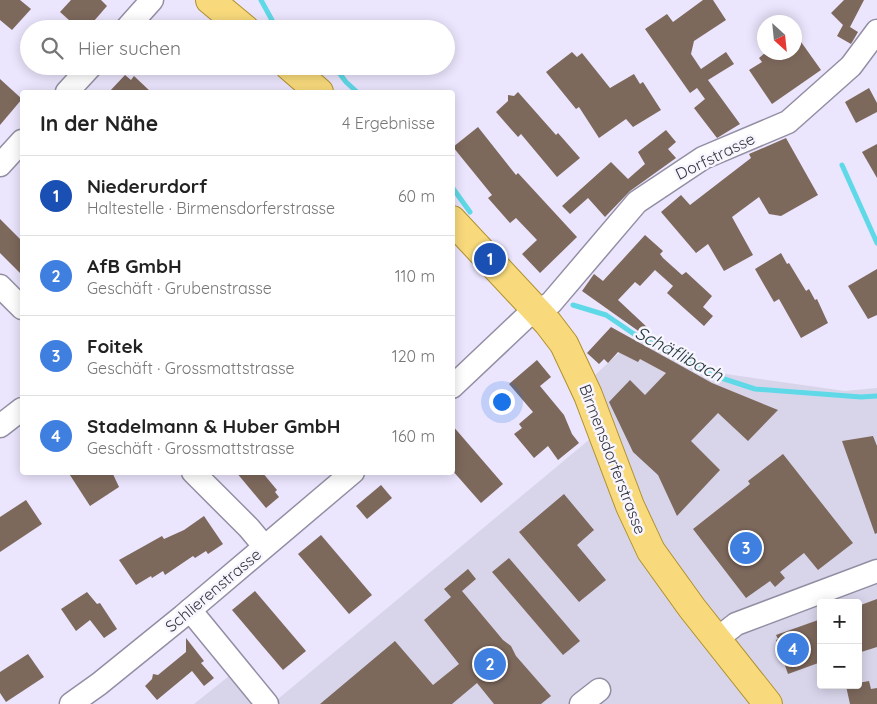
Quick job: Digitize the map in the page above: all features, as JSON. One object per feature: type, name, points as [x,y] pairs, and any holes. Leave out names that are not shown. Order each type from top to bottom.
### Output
[{"type":"main road","points":[[210,0],[234,20]]},
{"type":"main road","points":[[299,75],[317,90]]},
{"type":"main road","name":"Birmensdorferstrasse","points":[[455,223],[537,311],[564,344],[578,371],[630,506],[648,545],[664,571],[768,704]]},
{"type":"street","points":[[134,20],[152,0]]},
{"type":"street","name":"Dorfstrasse","points":[[537,311],[551,303],[563,290],[636,202],[703,158],[788,122],[851,66],[877,31]]},
{"type":"street","points":[[69,90],[83,75]]},
{"type":"street","points":[[0,165],[20,143]]},
{"type":"street","points":[[0,286],[20,306]]},
{"type":"street","points":[[455,384],[525,318],[537,311]]},
{"type":"street","points":[[0,426],[20,411]]},
{"type":"street","points":[[196,475],[250,528],[264,546]]},
{"type":"street","name":"Schlierenstrasse","points":[[71,704],[100,684],[190,610],[349,475]]},
{"type":"street","points":[[717,639],[736,624],[877,571]]},
{"type":"street","points":[[190,610],[267,704]]},
{"type":"street","points":[[581,704],[599,690]]},
{"type":"shaded area","points":[[643,331],[726,374],[845,391],[877,388],[877,704],[194,704],[244,664],[278,699],[590,439],[572,396]]},
{"type":"building","points":[[0,0],[20,0],[31,9],[12,30],[0,20]]},
{"type":"building","points":[[71,0],[101,0],[107,6],[95,20],[69,20],[60,12]]},
{"type":"building","points":[[703,0],[713,0],[726,20],[694,41],[691,54],[701,69],[726,52],[734,64],[708,80],[740,124],[717,138],[694,108],[705,99],[697,88],[690,93],[645,29],[667,14],[673,22]]},
{"type":"building","points":[[844,0],[864,0],[850,27],[858,32],[851,44],[837,36],[843,25],[831,13]]},
{"type":"building","points":[[802,43],[821,70],[772,104],[749,70],[762,62],[760,60],[802,60]]},
{"type":"building","points":[[572,52],[577,57],[582,53],[610,88],[634,74],[640,84],[643,82],[661,110],[633,127],[626,119],[599,138],[579,107],[576,109],[546,72]]},
{"type":"building","points":[[125,75],[131,80],[134,76],[149,90],[111,90]]},
{"type":"building","points":[[0,79],[20,97],[20,101],[0,125]]},
{"type":"building","points":[[869,88],[877,103],[877,112],[856,123],[845,102]]},
{"type":"building","points":[[518,92],[556,135],[558,133],[580,158],[557,177],[521,134],[518,137],[496,112],[508,101],[508,95],[514,96]]},
{"type":"building","points":[[478,127],[516,175],[518,173],[577,237],[540,273],[522,254],[537,240],[516,218],[510,223],[488,198],[492,195],[455,149],[455,145]]},
{"type":"building","points":[[666,130],[676,142],[668,149],[676,158],[630,191],[605,217],[588,198],[570,214],[562,206],[611,162],[628,179],[645,164],[638,152]]},
{"type":"building","points":[[786,138],[818,195],[781,216],[769,214],[759,197],[732,217],[753,255],[724,271],[708,244],[696,253],[661,212],[681,195],[690,205],[751,158],[749,154]]},
{"type":"building","points":[[877,144],[877,178],[862,152]]},
{"type":"building","points":[[0,219],[20,239],[20,273],[0,253]]},
{"type":"building","points":[[645,235],[663,251],[660,254],[663,258],[682,275],[686,272],[712,296],[703,307],[713,316],[704,326],[667,293],[673,286],[655,270],[640,286],[635,282],[618,300],[649,329],[644,335],[582,291],[594,274],[603,281]]},
{"type":"building","points":[[781,253],[806,291],[809,289],[815,300],[817,299],[828,323],[801,338],[779,299],[774,302],[755,269]]},
{"type":"building","points":[[877,269],[877,315],[868,319],[848,286]]},
{"type":"building","points":[[611,327],[712,383],[778,410],[748,441],[718,413],[691,441],[720,470],[677,516],[658,475],[633,452],[609,402],[630,380],[645,395],[666,373],[640,359],[638,362],[618,352],[608,363],[604,359],[599,364],[587,353]]},
{"type":"building","points":[[537,360],[551,377],[540,386],[564,415],[572,434],[579,443],[558,460],[548,446],[534,458],[514,434],[522,428],[519,424],[533,412],[509,384]]},
{"type":"building","points":[[455,428],[503,484],[481,503],[455,473]]},
{"type":"building","points":[[873,436],[877,446],[877,533],[875,534],[842,441]]},
{"type":"building","points":[[783,454],[853,543],[818,570],[804,553],[780,572],[785,578],[775,587],[770,581],[746,598],[693,529],[750,484],[748,481]]},
{"type":"building","points":[[70,475],[113,475],[119,487],[90,506]]},
{"type":"building","points":[[238,475],[264,475],[277,490],[275,492],[279,497],[266,508]]},
{"type":"building","points":[[381,485],[392,498],[367,519],[356,506]]},
{"type":"building","points":[[564,494],[594,530],[577,545],[606,580],[579,602],[519,532]]},
{"type":"building","points":[[26,500],[42,524],[0,552],[0,517]]},
{"type":"building","points":[[204,516],[223,544],[208,554],[206,551],[195,558],[193,556],[165,575],[163,571],[136,585],[119,560],[162,536],[164,539],[184,530]]},
{"type":"building","points":[[321,535],[372,595],[349,614],[298,554]]},
{"type":"building","points":[[509,558],[580,641],[563,655],[492,572]]},
{"type":"building","points":[[468,569],[476,579],[462,591],[503,640],[511,646],[516,656],[551,696],[541,704],[494,704],[477,683],[452,704],[320,704],[395,641],[433,685],[459,664],[424,620],[451,597],[444,589]]},
{"type":"building","points":[[255,591],[306,651],[283,670],[232,610]]},
{"type":"building","points":[[87,592],[97,604],[100,603],[117,629],[104,638],[90,620],[76,631],[61,609]]},
{"type":"building","points":[[877,599],[877,647],[862,652],[862,644],[862,605]]},
{"type":"building","points":[[817,620],[817,663],[788,674],[776,635]]},
{"type":"building","points":[[186,638],[204,661],[201,663],[214,678],[204,686],[192,671],[157,700],[145,686],[152,679],[153,674],[158,675],[186,652]]},
{"type":"building","points":[[28,654],[44,677],[6,702],[0,693],[0,672]]},
{"type":"building","points":[[869,681],[871,689],[877,688],[877,704],[850,704],[847,689],[862,689],[862,682]]},
{"type":"waterway","name":"Schäflibach","points":[[261,0],[272,20]]},
{"type":"waterway","name":"Schäflibach","points":[[341,75],[355,90]]},
{"type":"waterway","points":[[842,165],[877,243]]},
{"type":"waterway","name":"Schäflibach","points":[[455,191],[470,212]]},
{"type":"waterway","name":"Schäflibach","points":[[573,305],[606,315],[634,334],[709,374],[755,389],[861,397],[877,396]]},
{"type":"place","name":"Niederurdorf","points":[[490,259]]},
{"type":"place","name":"Foitek","points":[[746,548]]},
{"type":"place","name":"Stadelmann & Huber GmbH","points":[[793,649]]},
{"type":"place","name":"AfB GmbH","points":[[490,664]]}]
